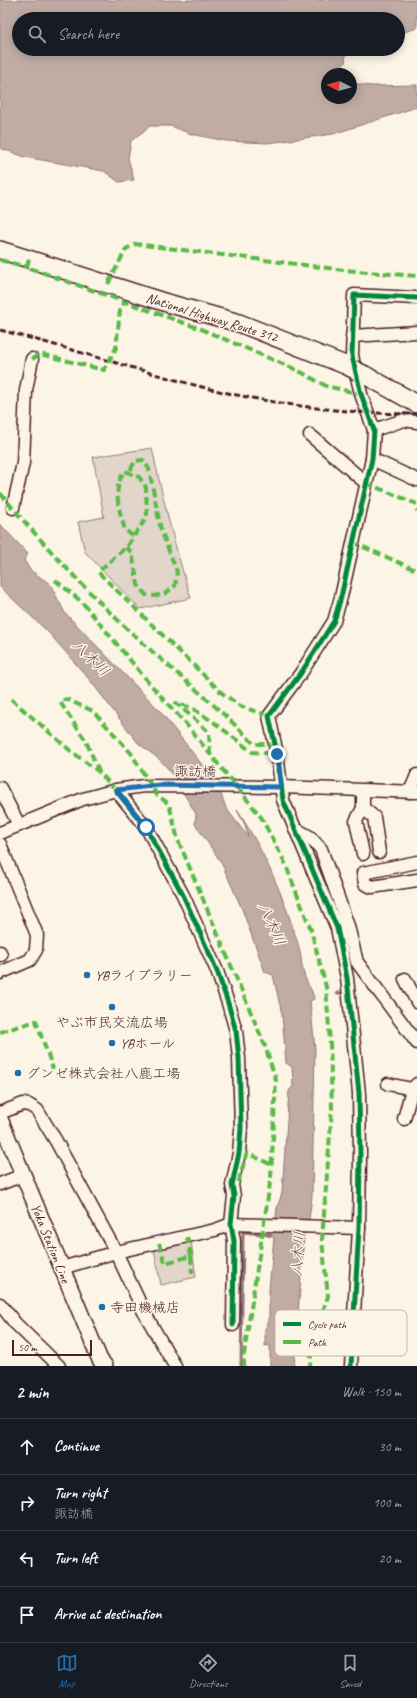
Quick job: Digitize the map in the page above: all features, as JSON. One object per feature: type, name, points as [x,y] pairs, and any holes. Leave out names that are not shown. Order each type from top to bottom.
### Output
[{"type":"highway","name":"National Highway Route 312","points":[[0,250],[167,303],[239,322],[345,365],[416,402]]},
{"type":"main road","name":"Yoka Station Line","points":[[0,1119],[100,1364]]},
{"type":"street","points":[[353,1310],[359,1093],[347,978],[337,928],[283,800],[277,754],[269,716],[301,673],[334,621],[341,597],[372,459],[374,430],[361,394],[352,356],[354,295],[417,298]]},
{"type":"street","points":[[352,336],[417,332]]},
{"type":"street","points":[[13,508],[23,463],[26,390],[32,359]]},
{"type":"street","points":[[374,430],[404,420],[417,422]]},
{"type":"street","points":[[310,435],[366,483]]},
{"type":"street","points":[[372,459],[417,480]]},
{"type":"street","points":[[414,792],[417,775]]},
{"type":"street","name":"諏訪橋","points":[[0,833],[83,799],[119,789],[160,785],[267,788],[281,787],[414,792]]},
{"type":"street","points":[[0,788],[19,825]]},
{"type":"street","points":[[119,789],[146,827],[183,895],[217,971],[236,1031],[239,1058],[241,1129],[239,1153],[232,1185],[234,1196],[233,1325]]},
{"type":"street","points":[[363,791],[363,808],[356,820],[363,854]]},
{"type":"street","points":[[363,808],[374,817],[379,852]]},
{"type":"street","points":[[296,829],[310,837],[321,849],[348,926],[357,962],[412,1026],[417,1043]]},
{"type":"street","points":[[0,844],[32,919],[37,935],[37,943],[30,960],[0,972]]},
{"type":"street","points":[[417,862],[363,873],[365,884],[372,887],[417,880]]},
{"type":"street","points":[[405,979],[417,1002]]},
{"type":"street","points":[[388,1084],[414,1087],[404,1119]]},
{"type":"street","points":[[0,1113],[23,1104],[29,1105],[37,1110],[56,1141],[116,1252],[144,1312],[175,1366]]},
{"type":"street","points":[[0,1184],[23,1175]]},
{"type":"street","points":[[62,1268],[116,1252],[215,1230],[233,1224],[355,1228]]},
{"type":"street","points":[[0,1304],[15,1323],[60,1366]]},
{"type":"street","points":[[352,1356],[352,1366]]},
{"type":"shaded area","points":[[152,448],[160,486],[191,598],[140,609],[85,552],[78,522],[104,517],[93,457]]},
{"type":"shaded area","points":[[191,1241],[196,1277],[161,1285],[154,1249]]},
{"type":"water","points":[[0,0],[417,0],[417,28],[405,32],[405,12],[12,12],[12,56],[346,56],[345,63],[340,68],[321,68],[321,104],[357,104],[357,84],[371,86],[417,85],[417,107],[333,134],[268,143],[226,141],[191,134],[171,126],[150,126],[131,141],[128,158],[134,180],[119,182],[104,171],[25,157],[0,148]]},
{"type":"water","name":"八木川","points":[[0,524],[28,554],[24,560],[30,570],[50,584],[65,613],[160,711],[207,771],[215,777],[226,808],[248,837],[245,825],[237,810],[247,825],[280,891],[299,949],[305,978],[312,991],[314,999],[310,1001],[315,1049],[312,1196],[309,1219],[304,1236],[298,1310],[275,1310],[275,1356],[295,1356],[294,1366],[270,1366],[270,1345],[265,1346],[265,1329],[269,1321],[269,1290],[274,1237],[267,1236],[267,1234],[274,1233],[277,1208],[282,1193],[289,1091],[293,1086],[292,1067],[286,1063],[282,1014],[273,975],[265,972],[242,909],[221,862],[195,824],[196,814],[171,772],[159,759],[138,743],[89,679],[48,632],[0,587]]},
{"type":"waterway","points":[[241,1366],[243,1232],[270,1235]]},
{"type":"railway","points":[[0,330],[183,382],[235,395],[313,408],[391,414],[417,414]]},
{"type":"marked path","points":[[108,284],[126,249],[135,244],[344,270],[417,276]]},
{"type":"marked path","points":[[29,259],[27,267],[201,329],[299,371],[326,386],[361,394]]},
{"type":"marked path","points":[[0,260],[27,267]]},
{"type":"marked path","points":[[32,359],[40,354],[104,370],[116,348],[120,310],[124,302]]},
{"type":"marked path","points":[[126,547],[132,553],[138,585],[146,595],[155,596],[166,593],[175,586],[177,572],[161,530],[149,469],[143,460],[135,461],[129,473]]},
{"type":"marked path","points":[[133,536],[125,530],[118,500],[118,485],[125,471],[139,477],[146,487],[147,517],[126,547],[98,572],[222,693],[240,706],[269,716]]},
{"type":"marked path","points":[[366,483],[417,504]]},
{"type":"marked path","points":[[0,493],[65,567],[135,636],[210,702],[254,744],[275,744]]},
{"type":"marked path","points":[[352,542],[416,570]]},
{"type":"marked path","points":[[55,580],[82,602],[149,683],[185,723],[261,817],[285,863],[311,930],[326,987],[330,1042],[332,1108],[322,1240],[328,1296],[323,1310]]},
{"type":"marked path","points":[[11,699],[72,752],[99,772],[116,790]]},
{"type":"marked path","points":[[99,772],[86,741],[60,702],[66,699],[93,711],[131,753],[157,795],[169,804],[178,840],[265,1046],[276,1080],[271,1177],[244,1354],[244,1366]]},
{"type":"marked path","points":[[210,754],[209,732],[176,703],[192,708],[215,723],[252,752],[277,754]]},
{"type":"marked path","points":[[0,1032],[36,1021],[53,1069]]},
{"type":"marked path","points":[[238,1182],[247,1153],[272,1165]]},
{"type":"marked path","points":[[159,1243],[165,1263],[191,1256],[187,1237]]},
{"type":"marked path","points":[[191,1256],[192,1273]]},
{"type":"marked path","points":[[310,1366],[311,1356]]},
{"type":"cycle path","points":[[354,1310],[359,1228],[359,1093],[347,978],[337,928],[283,800],[277,754],[269,716],[301,673],[334,621],[341,597],[372,459],[374,430],[361,394],[352,356],[354,295],[417,298]]},
{"type":"cycle path","points":[[116,790],[146,827],[183,895],[217,971],[236,1031],[239,1058],[241,1129],[239,1153],[232,1185],[234,1196],[231,1224],[234,1241],[233,1325]]},
{"type":"cycle path","points":[[351,1366],[352,1356]]},
{"type":"place","name":"YBライブラリー","points":[[87,975]]},
{"type":"place","name":"やぶ市民交流広場","points":[[112,1007]]},
{"type":"place","name":"YBホール","points":[[112,1043]]},
{"type":"place","name":"グンゼ株式会社八鹿工場","points":[[18,1073]]},
{"type":"place","name":"寺田機械店","points":[[102,1307]]},
{"type":"route","points":[[146,827],[116,790],[160,785],[267,788],[281,787],[277,754]]}]
